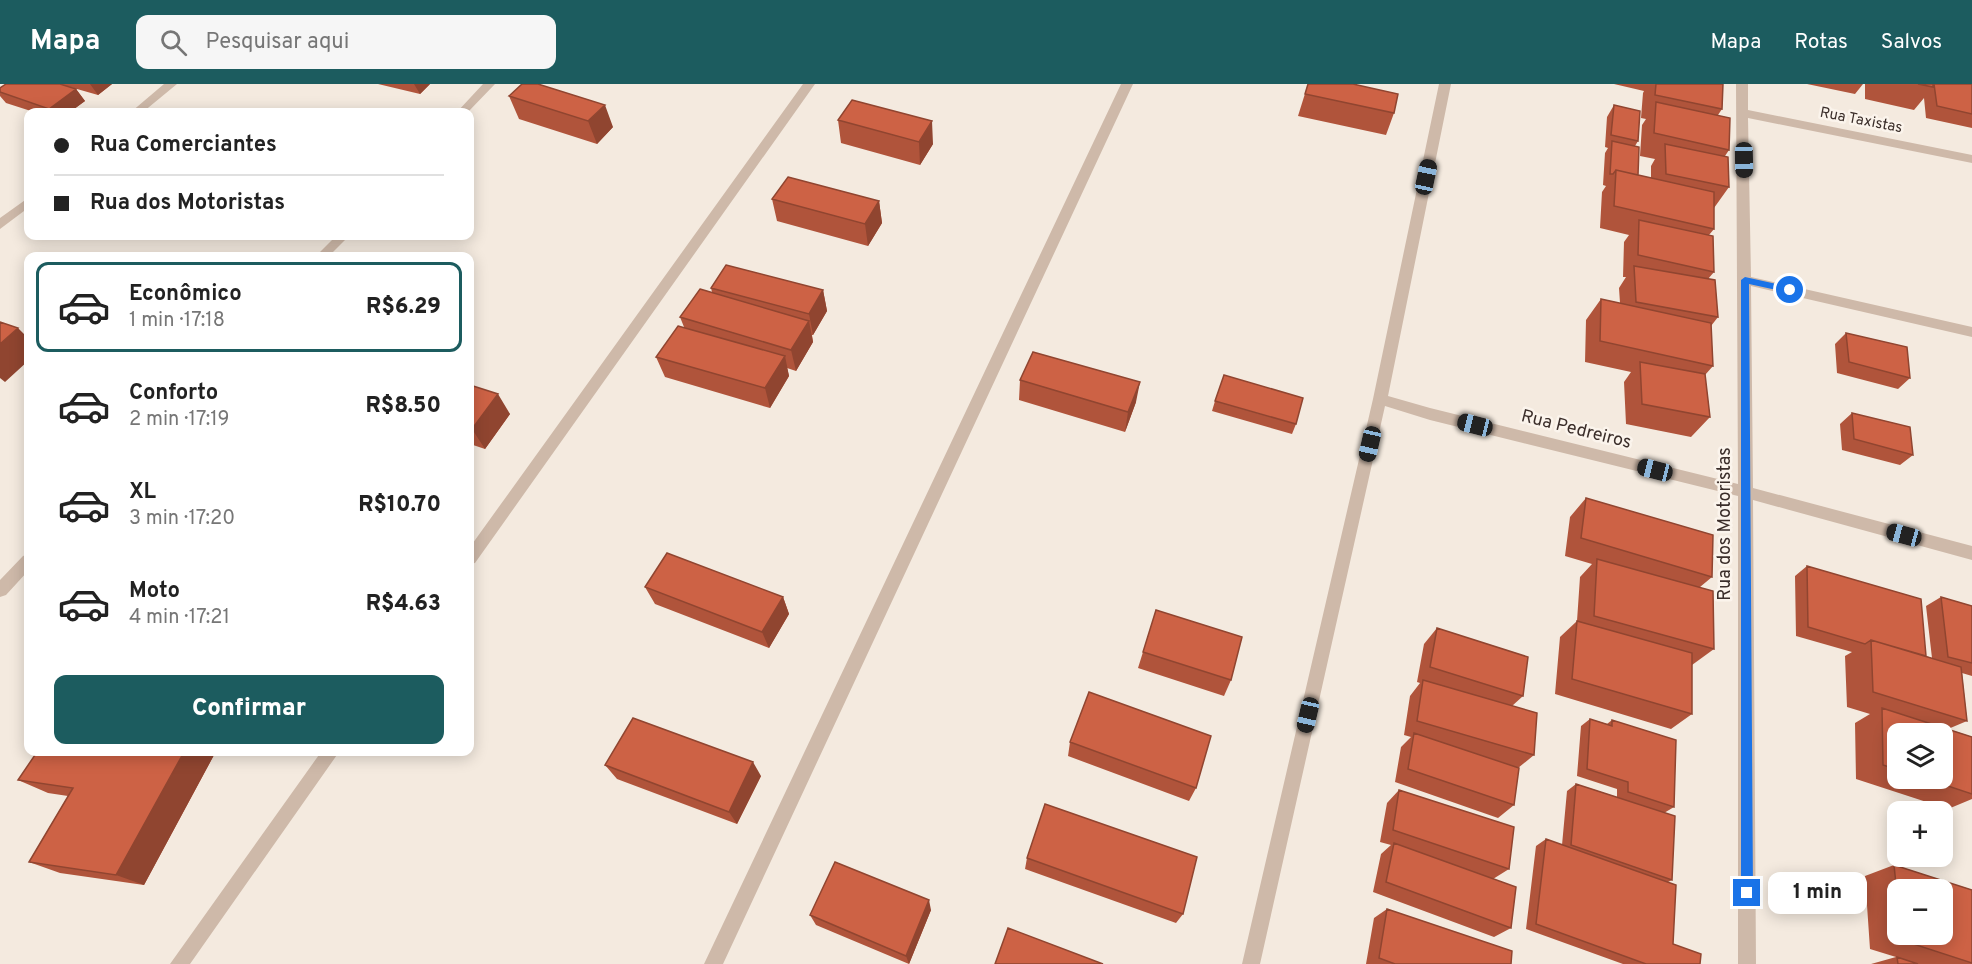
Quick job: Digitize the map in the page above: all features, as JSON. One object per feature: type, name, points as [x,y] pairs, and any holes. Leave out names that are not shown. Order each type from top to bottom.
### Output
[{"type":"street","points":[[141,108],[171,84]]},
{"type":"street","points":[[466,108],[489,84]]},
{"type":"street","points":[[474,552],[809,84]]},
{"type":"street","points":[[713,964],[1127,84]]},
{"type":"street","points":[[1251,964],[1380,399],[1445,84]]},
{"type":"street","name":"Rua dos Motoristas","points":[[1742,84],[1745,280],[1747,964]]},
{"type":"street","name":"Rua Taxistas","points":[[1743,112],[1972,159]]},
{"type":"street","points":[[0,225],[24,205]]},
{"type":"street","points":[[326,252],[339,240]]},
{"type":"street","points":[[1745,280],[1972,332]]},
{"type":"street","name":"Rua Pedreiros","points":[[1380,399],[1430,414],[1744,492],[1972,553]]},
{"type":"street","points":[[0,590],[24,565]]},
{"type":"street","points":[[179,964],[328,756]]},
{"type":"building","points":[[6,84],[60,84],[76,89],[50,108],[46,108],[0,92],[0,88]]},
{"type":"building","points":[[522,84],[538,84],[605,105],[588,121],[509,96]]},
{"type":"building","points":[[1308,84],[1353,84],[1398,94],[1394,113],[1305,94]]},
{"type":"building","points":[[1656,84],[1723,84],[1722,109],[1655,95]]},
{"type":"building","points":[[1934,84],[1972,84],[1972,114],[1937,106]]},
{"type":"building","points":[[852,100],[932,121],[919,142],[838,120]]},
{"type":"building","points":[[1656,102],[1730,118],[1729,150],[1654,133]]},
{"type":"building","points":[[1614,105],[1640,111],[1638,141],[1611,135]]},
{"type":"building","points":[[1612,141],[1639,147],[1638,175],[1616,170],[1610,174]]},
{"type":"building","points":[[1665,144],[1728,157],[1729,187],[1666,174]]},
{"type":"building","points":[[1616,170],[1714,192],[1714,229],[1614,206]]},
{"type":"building","points":[[788,177],[879,201],[865,224],[772,199]]},
{"type":"building","points":[[1639,220],[1713,236],[1714,272],[1638,255]]},
{"type":"building","points":[[726,265],[823,290],[809,314],[711,288]]},
{"type":"building","points":[[1634,266],[1715,280],[1718,317],[1636,302]]},
{"type":"building","points":[[700,289],[809,321],[791,350],[680,317]]},
{"type":"building","points":[[1601,299],[1711,323],[1713,366],[1600,341]]},
{"type":"building","points":[[0,322],[18,328],[0,344]]},
{"type":"building","points":[[678,326],[785,356],[765,388],[656,357]]},
{"type":"building","points":[[1846,333],[1907,347],[1910,378],[1849,362]]},
{"type":"building","points":[[1033,352],[1140,382],[1128,412],[1020,380]]},
{"type":"building","points":[[1640,362],[1705,374],[1710,417],[1642,404]]},
{"type":"building","points":[[1224,375],[1303,398],[1296,424],[1215,401]]},
{"type":"building","points":[[474,386],[498,394],[474,426]]},
{"type":"building","points":[[1852,413],[1910,427],[1913,455],[1854,439]]},
{"type":"building","points":[[1586,498],[1713,535],[1712,577],[1581,538]]},
{"type":"building","points":[[667,553],[783,597],[762,632],[645,587]]},
{"type":"building","points":[[1597,559],[1713,591],[1714,649],[1594,616]]},
{"type":"building","points":[[1807,566],[1921,599],[1926,656],[1871,640],[1865,644],[1808,627]]},
{"type":"building","points":[[1941,597],[1972,606],[1972,663],[1948,657]]},
{"type":"building","points":[[1156,610],[1242,637],[1231,680],[1143,652]]},
{"type":"building","points":[[1577,621],[1692,653],[1692,714],[1572,679]]},
{"type":"building","points":[[1437,628],[1528,657],[1523,696],[1430,667]]},
{"type":"building","points":[[1871,640],[1961,667],[1967,721],[1873,692]]},
{"type":"building","points":[[1423,680],[1537,713],[1534,755],[1417,721]]},
{"type":"building","points":[[1089,692],[1211,736],[1196,788],[1070,742]]},
{"type":"building","points":[[1882,708],[1929,723],[1887,723],[1887,766],[1883,765]]},
{"type":"building","points":[[633,718],[753,762],[729,812],[605,765]]},
{"type":"building","points":[[1590,719],[1612,726],[1612,720],[1676,740],[1674,807],[1628,792],[1628,782],[1587,769]]},
{"type":"building","points":[[1953,731],[1972,737],[1972,794],[1953,788]]},
{"type":"building","points":[[1414,733],[1519,768],[1514,805],[1408,769]]},
{"type":"building","points":[[34,756],[182,756],[116,875],[29,862],[73,788],[18,780]]},
{"type":"building","points":[[1576,784],[1675,816],[1672,880],[1571,845]]},
{"type":"building","points":[[1399,790],[1514,827],[1509,869],[1393,830]]},
{"type":"building","points":[[1045,804],[1197,857],[1183,914],[1027,858]]},
{"type":"building","points":[[1546,839],[1676,885],[1673,944],[1701,954],[1700,964],[1646,964],[1536,924]]},
{"type":"building","points":[[1394,843],[1516,887],[1511,928],[1386,882]]},
{"type":"building","points":[[835,862],[929,900],[906,956],[810,915]]},
{"type":"building","points":[[1894,867],[1938,879],[1895,879]]},
{"type":"building","points":[[1953,884],[1972,890],[1972,963],[1916,945],[1953,945]]},
{"type":"building","points":[[1387,909],[1512,951],[1511,964],[1395,964],[1379,958]]},
{"type":"building","points":[[1008,928],[1103,964],[995,964]]},
{"type":"building","points":[[1897,957],[1918,964],[1898,964]]},
{"type":"route","points":[[1747,893],[1745,280],[1790,290]]}]
